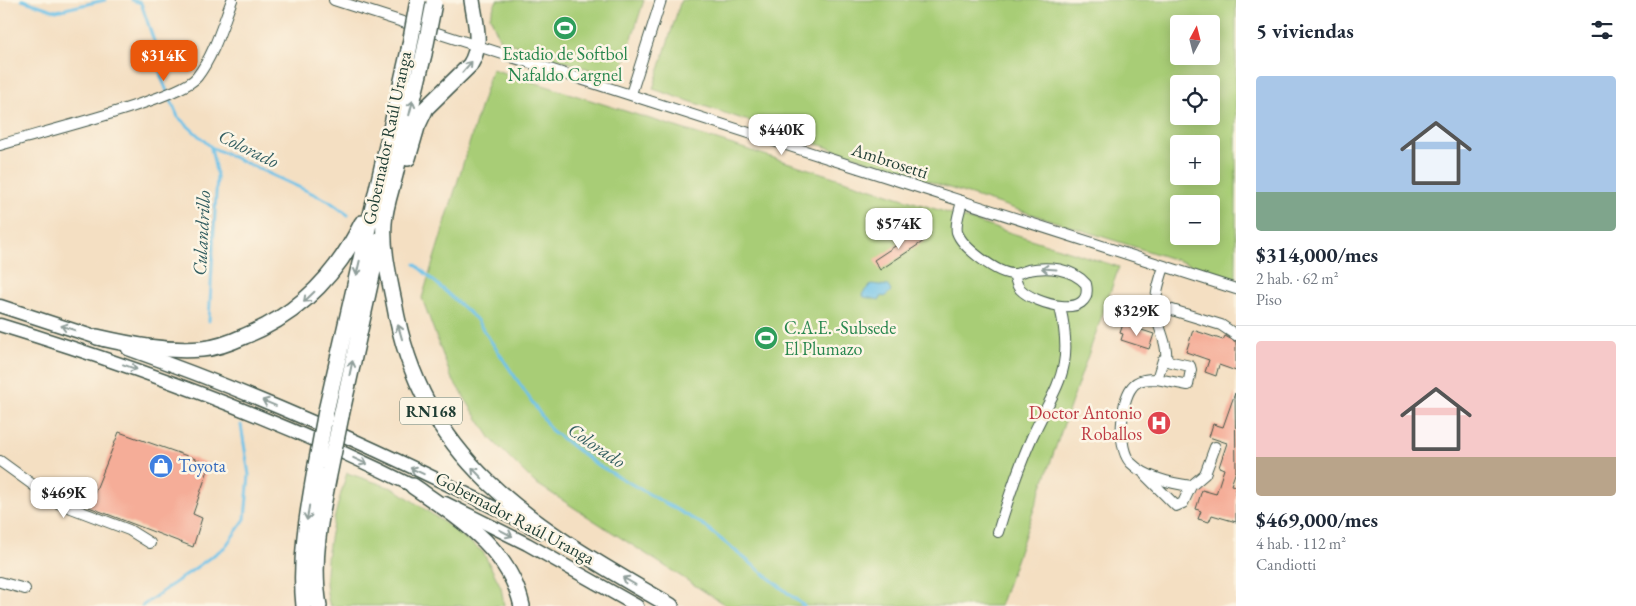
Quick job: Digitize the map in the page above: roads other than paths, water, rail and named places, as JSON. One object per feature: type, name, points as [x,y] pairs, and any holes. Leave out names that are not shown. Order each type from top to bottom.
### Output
[{"type":"highway","name":"Gobernador Raúl Uranga","points":[[304,606],[305,528],[323,467],[326,411],[409,50],[418,0]]},
{"type":"highway","points":[[394,178],[407,161],[417,127],[426,108],[470,65],[478,44],[472,0]]},
{"type":"highway","name":"Gobernador Raúl Uranga","points":[[434,1],[424,54],[384,223],[387,262],[398,328],[419,389],[452,444],[491,487],[570,547],[671,606]]},
{"type":"highway","points":[[97,337],[162,350],[203,349],[229,343],[260,330],[290,312],[319,287],[337,266],[353,241],[374,199]]},
{"type":"highway","points":[[319,606],[317,556],[323,467],[341,416],[384,223]]},
{"type":"highway","points":[[413,486],[466,523],[485,540],[508,569],[519,592],[522,606]]},
{"type":"main road","name":"Gobernador Raúl Uranga","points":[[0,306],[97,337],[216,380],[317,423],[501,511],[570,547]]},
{"type":"main road","name":"Gobernador Raúl Uranga","points":[[0,325],[92,353],[210,396],[312,438],[413,486],[527,544],[637,606]]},
{"type":"street","points":[[0,144],[155,99],[182,88],[196,78],[208,59],[232,0]]},
{"type":"street","name":"Ambrosetti","points":[[334,0],[478,44],[1236,289]]},
{"type":"street","points":[[631,94],[661,0]]},
{"type":"street","points":[[962,201],[957,231],[963,244],[998,269],[1014,274],[1051,268],[1074,274],[1082,280],[1087,290],[1085,301],[1079,304],[1060,307],[1033,298],[1021,290],[1014,274]]},
{"type":"street","points":[[1164,267],[1157,287],[1156,305],[1167,350],[1166,360]]},
{"type":"street","points":[[1156,305],[1221,325],[1236,335]]},
{"type":"street","points":[[998,532],[1013,482],[1033,436],[1056,393],[1064,366],[1067,348],[1060,307]]},
{"type":"street","points":[[1157,379],[1161,362],[1166,360],[1190,366],[1190,384],[1185,386],[1157,379],[1140,381],[1132,387],[1122,428],[1122,449],[1130,462],[1176,506],[1183,503],[1191,486],[1199,482],[1205,474],[1215,448]]},
{"type":"street","points":[[0,461],[58,503],[129,530],[150,543]]},
{"type":"street","points":[[1144,474],[1191,486]]},
{"type":"street","points":[[0,582],[25,590]]},
{"type":"water","points":[[871,284],[888,286],[891,291],[885,297],[882,296],[880,300],[864,297],[862,294]]},
{"type":"waterway","name":"Colorado","points":[[22,0],[56,11],[105,0]]},
{"type":"waterway","name":"Colorado","points":[[132,0],[141,3],[157,50],[161,77],[178,117],[211,147],[329,201],[348,215]]},
{"type":"waterway","name":"Culandrillo","points":[[209,321],[217,176],[211,148]]},
{"type":"waterway","name":"Colorado","points":[[415,264],[476,319],[551,430],[596,464],[702,524],[804,606]]},
{"type":"waterway","name":"Culandrillo","points":[[142,606],[225,547],[245,519],[249,475],[241,425]]},
{"type":"place","name":"Estadio de Softbol Nafaldo Cargnel","points":[[565,28]]},
{"type":"place","name":"C.A.E. -Subsede El Plumazo","points":[[766,338]]},
{"type":"place","name":"Doctor Antonio Roballos","points":[[1159,423]]},
{"type":"place","name":"Toyota","points":[[161,466]]}]
